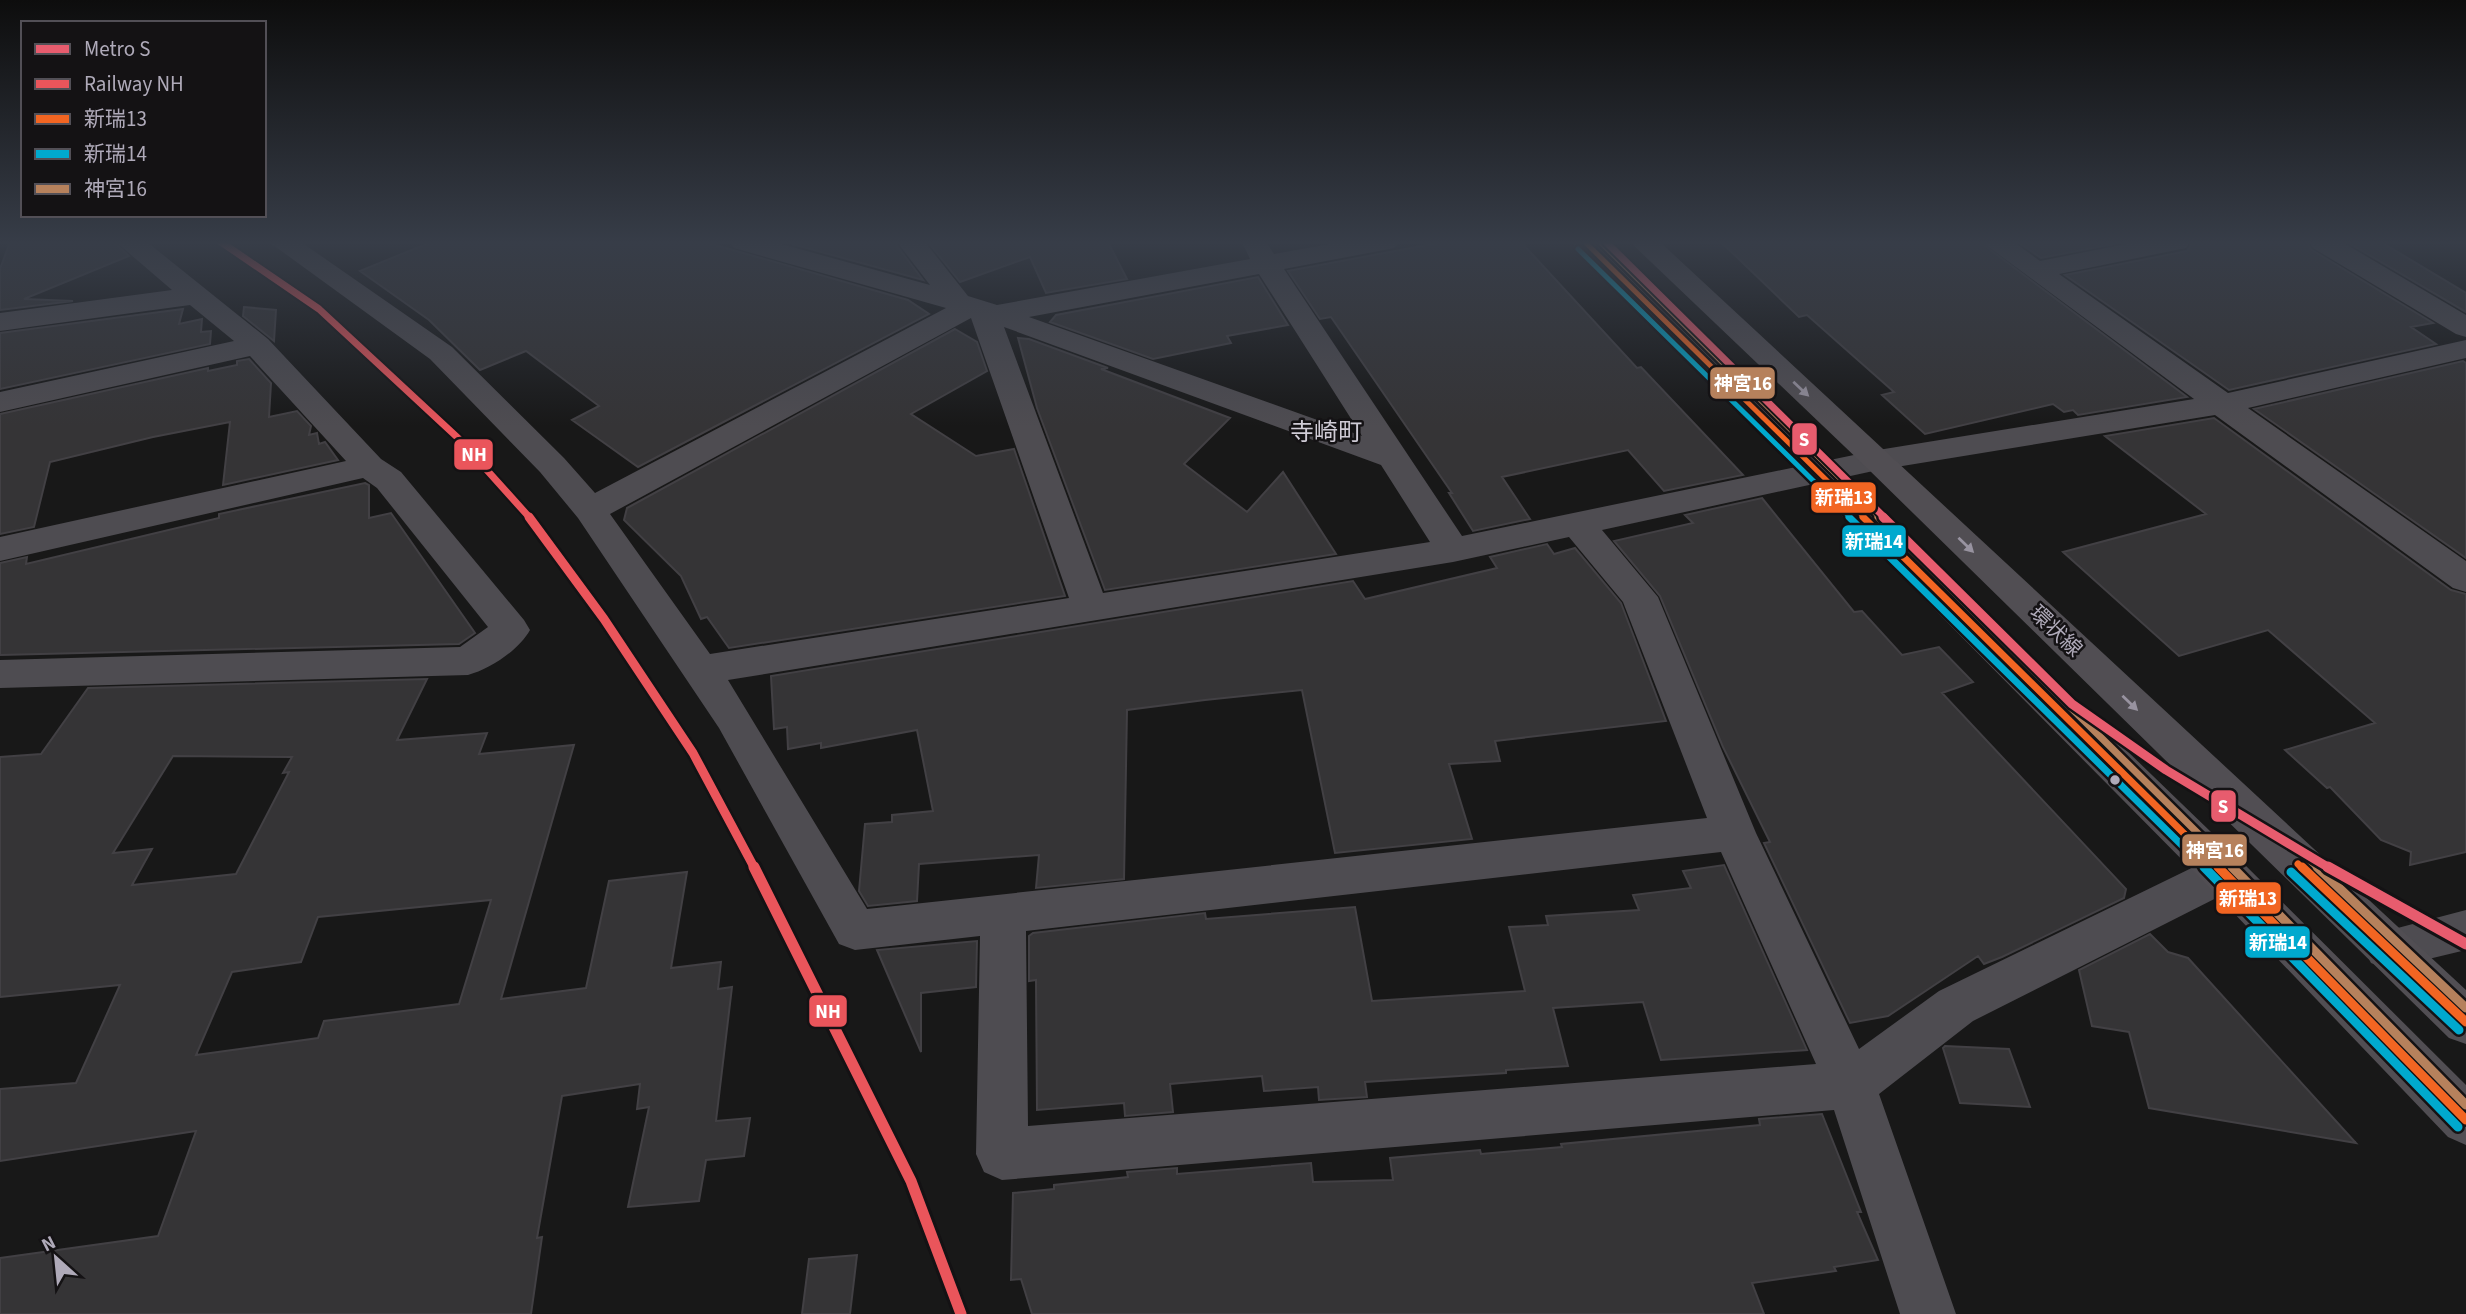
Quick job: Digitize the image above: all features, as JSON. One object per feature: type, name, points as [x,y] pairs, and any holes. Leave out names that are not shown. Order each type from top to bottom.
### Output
[{"type":"main road","points":[[1648,303],[2224,873],[2466,1120]]},
{"type":"main road","name":"環状線","points":[[1710,303],[1878,460],[2466,1022]]},
{"type":"street","points":[[0,322],[140,303]]},
{"type":"street","points":[[0,674],[468,661],[511,630],[389,480],[369,466],[257,345],[204,303]]},
{"type":"street","points":[[370,303],[441,353],[552,465],[590,510],[733,717],[855,930],[1734,833]]},
{"type":"street","points":[[960,303],[1390,457]]},
{"type":"street","points":[[972,303],[977,308],[1091,609]]},
{"type":"street","points":[[590,510],[977,308],[1001,303]]},
{"type":"street","points":[[1293,303],[1390,457],[1453,550]]},
{"type":"street","points":[[2081,303],[2466,579]]},
{"type":"street","points":[[2425,303],[2466,328]]},
{"type":"street","points":[[0,402],[257,345]]},
{"type":"street","points":[[700,670],[1453,550],[1878,460],[2222,404],[2466,349]]},
{"type":"street","points":[[0,549],[369,466]]},
{"type":"street","points":[[1577,524],[1640,597],[1734,833],[1851,1085],[1928,1314]]},
{"type":"street","points":[[1003,912],[1002,1154],[1851,1085],[1956,1006],[2224,873]]},
{"type":"street","points":[[2387,949],[2466,930]]},
{"type":"building","points":[[0,303],[54,303],[0,310]]},
{"type":"building","points":[[406,303],[913,303],[929,314],[638,467],[572,420],[599,406],[526,351],[480,370],[429,320]]},
{"type":"building","points":[[1118,303],[1274,303],[1288,325],[1227,336],[1231,343],[1153,359],[1050,322],[1056,315]]},
{"type":"building","points":[[1310,303],[1577,303],[1743,475],[1664,491],[1628,450],[1502,477],[1530,519],[1473,531],[1449,493],[1452,493],[1331,317],[1320,319]]},
{"type":"building","points":[[1785,303],[2062,303],[2187,397],[2078,415],[2073,410],[2064,412],[2053,404],[1925,434],[1882,395],[1894,392],[1807,315],[1799,317]]},
{"type":"building","points":[[2105,303],[2400,303],[2433,323],[2411,327],[2436,344],[2229,390]]},
{"type":"building","points":[[2451,303],[2466,303],[2466,312]]},
{"type":"building","points":[[244,307],[276,310],[274,341],[243,316]]},
{"type":"building","points":[[183,309],[179,324],[202,319],[201,332],[211,331],[210,344],[0,389],[0,333]]},
{"type":"building","points":[[955,329],[977,342],[987,371],[911,414],[976,456],[1014,449],[1065,596],[729,648],[707,617],[701,619],[681,576],[624,520],[627,508]]},
{"type":"building","points":[[1018,338],[1029,339],[1108,368],[1101,369],[1230,418],[1184,464],[1247,512],[1283,472],[1336,554],[1105,590],[1037,408]]},
{"type":"building","points":[[249,359],[271,383],[269,417],[297,411],[311,426],[309,435],[317,433],[319,444],[325,442],[338,460],[223,485],[230,422],[153,437],[50,462],[34,527],[0,534],[0,414],[208,368],[208,371],[237,365],[237,361]]},
{"type":"building","points":[[2463,361],[2466,363],[2466,558],[2254,409]]},
{"type":"building","points":[[2214,418],[2451,590],[2466,594],[2466,852],[2410,865],[2411,852],[2381,840],[2330,787],[2327,788],[2285,750],[2375,723],[2268,630],[2179,656],[2063,552],[2206,514],[2105,436]]},
{"type":"building","points":[[365,483],[369,485],[369,518],[391,513],[475,633],[459,644],[0,655],[0,563],[27,557],[26,564],[219,518],[219,514]]},
{"type":"building","points":[[1762,498],[1854,612],[1862,611],[1902,655],[1939,647],[1973,682],[1942,693],[2126,889],[2124,898],[2002,957],[1984,964],[1978,956],[1888,1016],[1850,1023],[1764,843],[1770,842],[1723,747],[1660,596],[1614,541],[1693,523],[1685,515]]},
{"type":"building","points":[[1547,544],[1554,554],[1575,548],[1621,603],[1666,721],[1495,741],[1500,761],[1449,764],[1472,839],[1335,853],[1302,690],[1205,700],[1127,710],[1124,879],[1036,888],[1039,855],[919,864],[917,901],[868,906],[859,891],[865,824],[892,822],[892,815],[933,811],[917,730],[821,748],[821,743],[788,749],[787,727],[774,729],[771,676],[1353,581],[1365,599],[1497,568],[1490,557]]},
{"type":"building","points":[[427,679],[397,740],[487,733],[479,754],[574,745],[501,999],[586,988],[609,881],[687,872],[671,968],[721,962],[718,989],[732,987],[716,1121],[750,1118],[744,1156],[706,1160],[699,1201],[628,1207],[649,1107],[637,1109],[640,1084],[562,1096],[537,1238],[542,1237],[531,1314],[0,1314],[0,1258],[158,1236],[196,1131],[0,1161],[0,1089],[76,1083],[120,985],[0,997],[0,757],[41,754],[88,688]],"holes":[[[173,756],[292,757],[283,773],[289,772],[236,874],[132,885],[152,849],[113,853]],[[491,900],[459,1004],[324,1021],[318,1038],[196,1055],[232,972],[301,962],[318,917]]]},
{"type":"building","points":[[1724,865],[1807,1050],[1661,1060],[1643,1002],[1553,1008],[1568,1066],[1506,1070],[1506,1073],[1365,1082],[1367,1097],[1319,1100],[1318,1087],[1264,1091],[1262,1076],[1170,1084],[1173,1112],[1125,1116],[1124,1103],[1037,1110],[1036,980],[1029,981],[1029,936],[1033,933],[1205,913],[1206,919],[1355,907],[1372,1001],[1525,991],[1509,927],[1548,925],[1546,916],[1639,910],[1633,895],[1691,888],[1683,871]]},
{"type":"building","points":[[2150,934],[2168,952],[2188,958],[2356,1143],[2149,1108],[2129,1032],[2092,1026],[2079,970]]},
{"type":"building","points":[[977,941],[976,987],[921,993],[921,1052],[877,950]]},
{"type":"building","points":[[1943,1048],[2009,1049],[2030,1107],[1960,1103]]},
{"type":"building","points":[[1822,1114],[1861,1212],[1857,1212],[1878,1260],[1834,1267],[1836,1271],[1752,1283],[1764,1314],[1032,1314],[1021,1279],[1011,1280],[1013,1193],[1054,1189],[1054,1185],[1128,1177],[1127,1172],[1177,1168],[1177,1174],[1311,1163],[1313,1182],[1393,1180],[1390,1158],[1480,1150],[1481,1154],[1562,1147],[1561,1144],[1760,1125],[1759,1119]]},
{"type":"building","points":[[857,1255],[850,1314],[802,1314],[809,1259]]},
{"type":"metro line","name":"S","points":[[1668,303],[2072,704],[2215,801],[2314,860],[2466,944]]},
{"type":"rail line","name":"NH","points":[[311,303],[458,438],[517,501],[604,619],[693,753],[793,940],[911,1181],[961,1314]]},
{"type":"transit line","name":"新瑞14","points":[[1633,303],[2217,880],[2458,1127]]},
{"type":"transit line","name":"新瑞13","points":[[1647,303],[2224,873],[2466,1120]]},
{"type":"transit line","name":"神宮16","points":[[1662,303],[2231,866],[2466,1105]]},
{"type":"transit line","name":"神宮16","points":[[2305,856],[2466,1008]]},
{"type":"transit line","name":"新瑞13","points":[[2298,864],[2466,1022]]},
{"type":"transit line","name":"新瑞14","points":[[2291,872],[2459,1030]]},
{"type":"district","name":"寺崎町","points":[[1326,432]]}]
